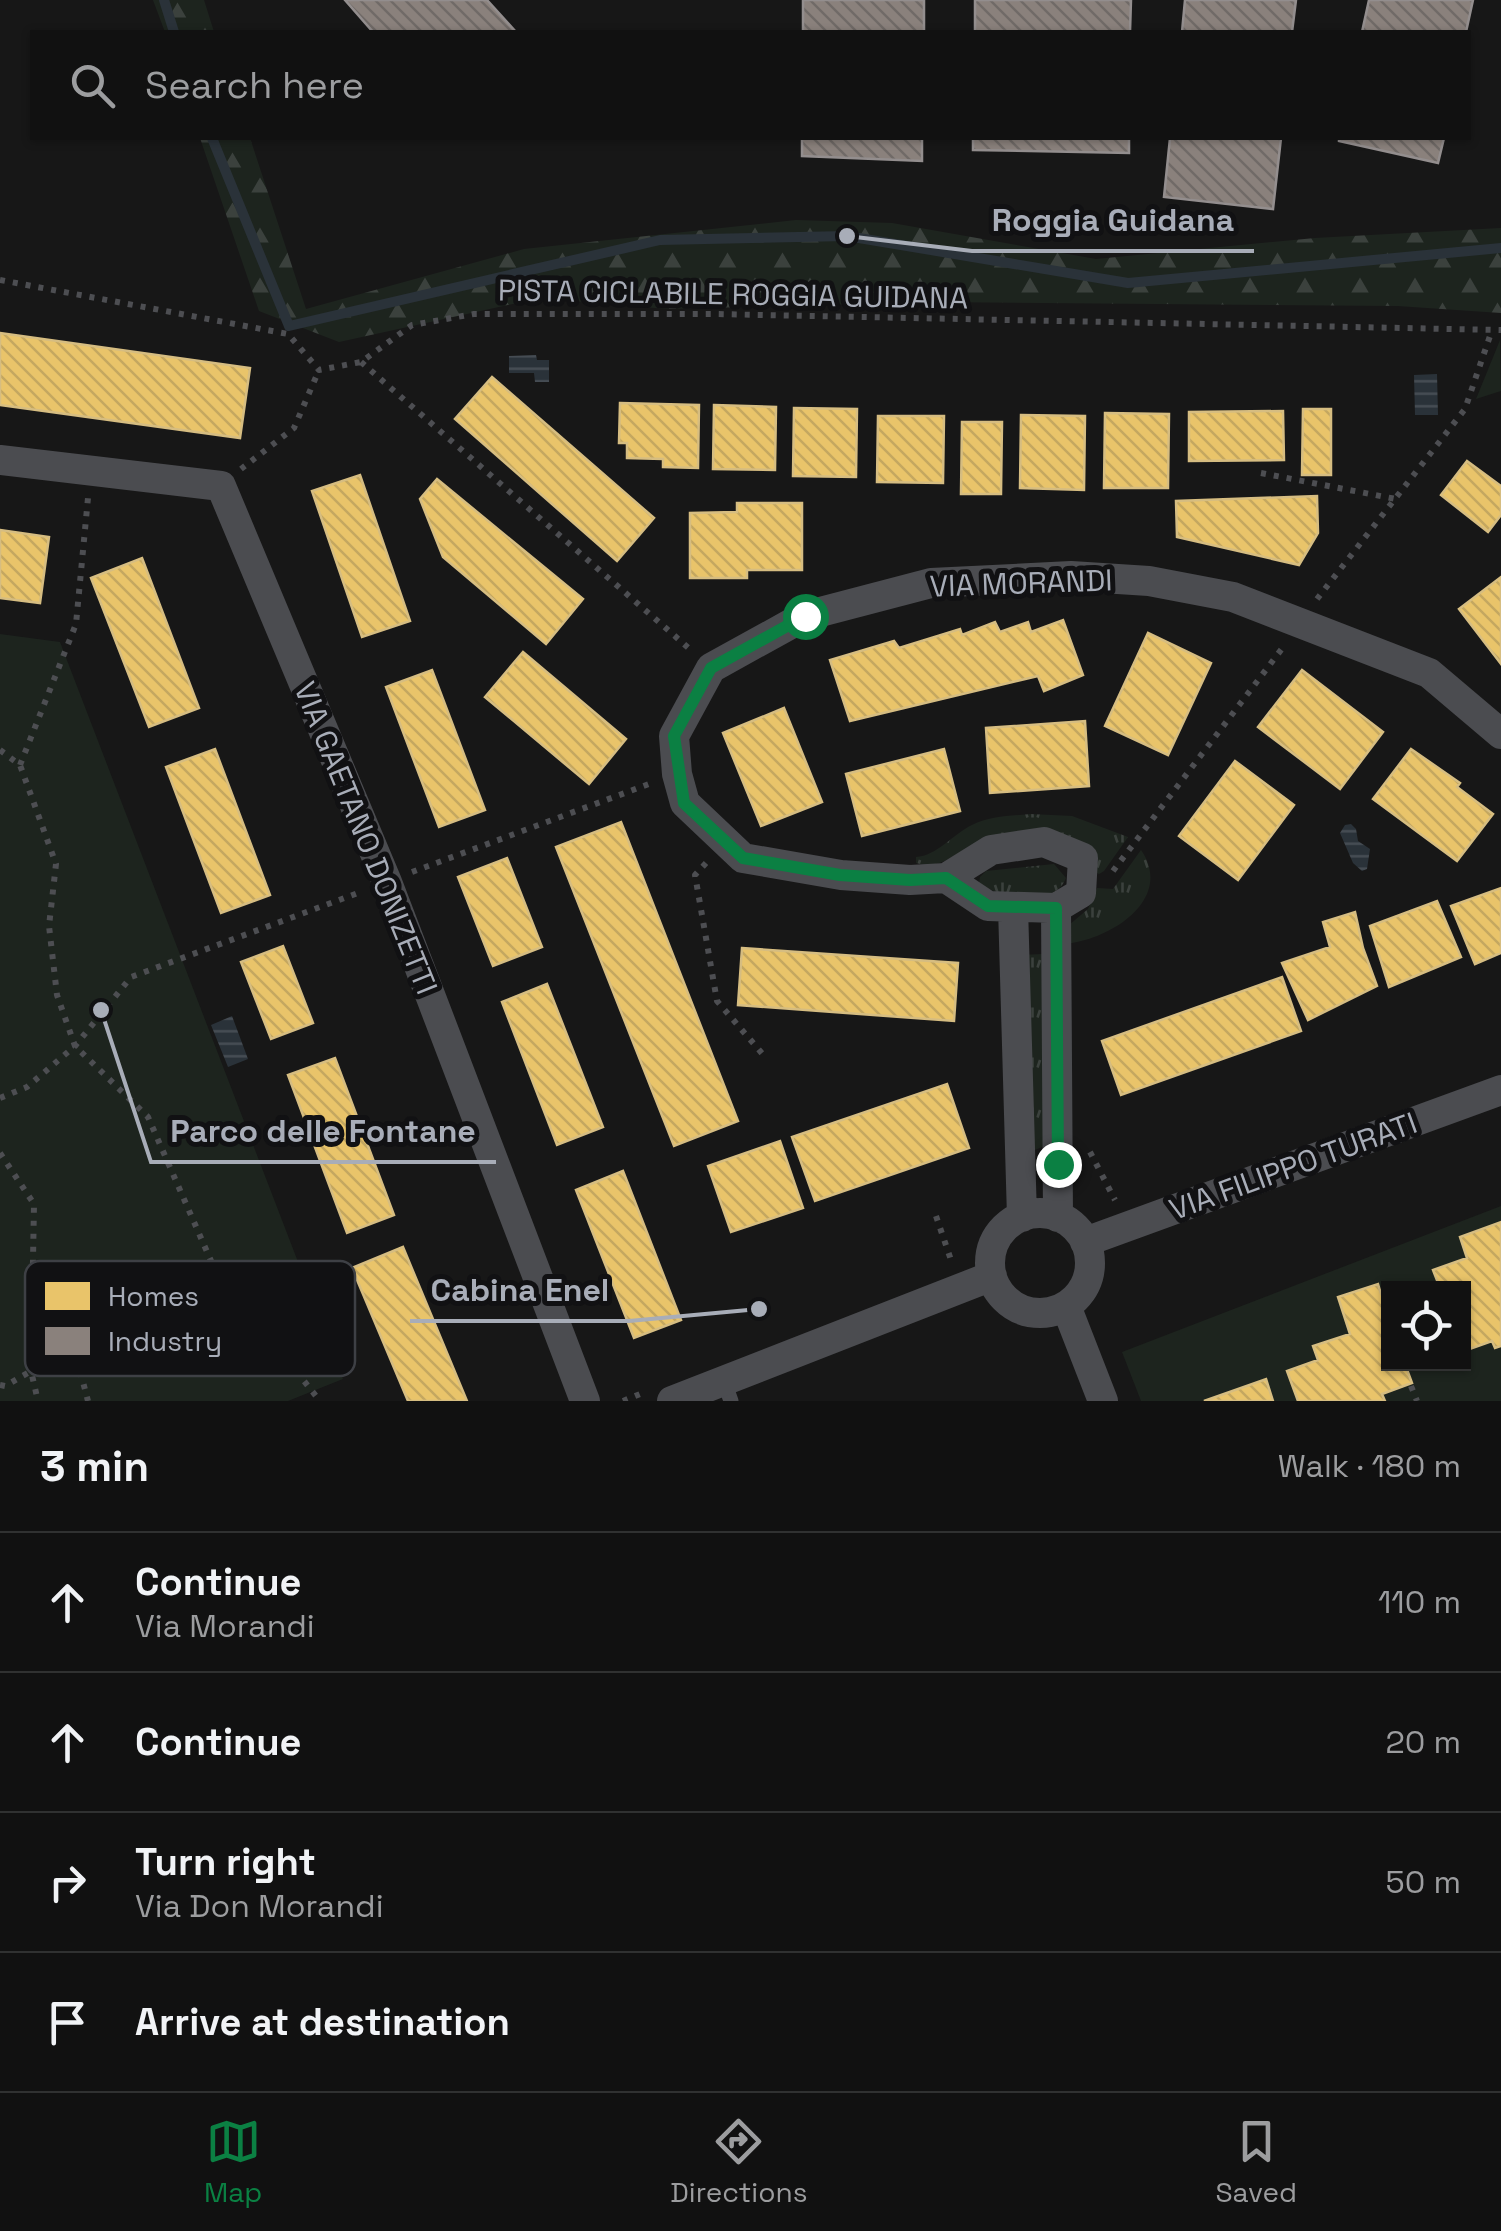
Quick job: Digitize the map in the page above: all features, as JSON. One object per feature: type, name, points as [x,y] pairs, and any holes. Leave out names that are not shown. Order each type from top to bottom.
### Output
[{"type":"street","points":[[0,460],[220,486]]},
{"type":"street","name":"VIA GAETANO DONIZETTI","points":[[220,486],[387,882],[584,1401]]},
{"type":"street","name":"VIA MORANDI","points":[[711,668],[805,616],[930,582],[1071,576],[1149,581],[1233,596],[1429,673],[1501,734]]},
{"type":"street","points":[[711,668],[674,736],[678,774],[684,803],[743,858],[821,872],[910,880],[946,878],[992,850],[1044,842],[1083,858],[1081,893],[1056,908],[988,906],[946,878]]},
{"type":"street","points":[[1013,907],[1022,1217]]},
{"type":"street","points":[[1056,908],[1058,1217]]},
{"type":"street","name":"VIA FILIPPO TURATI","points":[[1085,1242],[1501,1090]]},
{"type":"street","points":[[1022,1217],[1058,1217],[1078,1231],[1085,1242],[1090,1271],[1085,1285],[1066,1306],[1051,1312],[1021,1310],[998,1290],[992,1276],[993,1247],[999,1234],[1022,1217]]},
{"type":"street","points":[[672,1401],[727,1391],[992,1276]]},
{"type":"street","points":[[1066,1306],[1104,1401]]},
{"type":"path","points":[[0,280],[288,334],[318,370],[294,428],[220,486]]},
{"type":"path","name":"PISTA CICLABILE ROGGIA GUIDANA","points":[[318,370],[361,362],[412,325],[474,314],[714,314],[1496,330]]},
{"type":"path","points":[[1082,877],[1106,880],[1300,621],[1465,410],[1496,330]]},
{"type":"path","points":[[361,362],[711,668]]},
{"type":"path","points":[[20,765],[76,624],[91,470]]},
{"type":"path","points":[[1261,473],[1396,499]]},
{"type":"path","points":[[0,750],[20,765],[56,864],[49,926],[57,995],[75,1046],[148,1118],[211,1261]]},
{"type":"path","points":[[0,1098],[27,1086],[75,1046],[132,977],[678,774]]},
{"type":"path","points":[[724,841],[696,875],[717,1001],[766,1058]]},
{"type":"path","points":[[0,1153],[34,1204],[33,1261]]},
{"type":"path","points":[[0,1385],[25,1374]]},
{"type":"path","points":[[32,1376],[38,1401]]},
{"type":"path","points":[[82,1376],[88,1401]]},
{"type":"path","points":[[300,1376],[320,1401]]},
{"type":"path","points":[[1411,1386],[1417,1401]]},
{"type":"green space","points":[[153,0],[204,0],[213,30],[164,30]]},
{"type":"green space","points":[[201,140],[251,140],[306,309],[524,249],[796,220],[892,223],[1096,259],[1315,238],[1501,228],[1501,313],[1398,306],[935,302],[667,309],[540,298],[339,342],[259,311]]},
{"type":"green space","points":[[1500,340],[1501,391],[1476,399]]},
{"type":"green space","points":[[0,634],[60,642],[298,1261],[25,1261],[25,1376],[343,1379],[288,1401],[0,1401]]},
{"type":"green space","points":[[1030,814],[1072,816],[1128,837],[1099,874],[1091,860],[971,845],[938,863],[916,863],[916,857],[931,853],[979,822]]},
{"type":"green space","points":[[1141,850],[1149,869],[1149,886],[1143,902],[1115,927],[1078,942],[1060,944],[1062,931],[1088,909],[1097,888],[1113,889]]},
{"type":"green space","points":[[1054,864],[1066,878],[1051,894],[1027,898],[979,884],[986,871]]},
{"type":"green space","points":[[1044,954],[1047,1145],[1025,1154],[1020,955]]},
{"type":"green space","points":[[1501,1206],[1501,1401],[1141,1401],[1122,1352]]},
{"type":"shaded area","points":[[536,355],[537,360],[549,360],[549,382],[535,382],[534,373],[509,373],[509,356]]},
{"type":"shaded area","points":[[1437,374],[1438,415],[1415,415],[1414,375]]},
{"type":"shaded area","points":[[1351,824],[1358,841],[1370,849],[1367,869],[1362,871],[1353,863],[1340,833],[1345,825]]},
{"type":"shaded area","points":[[232,1016],[248,1059],[228,1067],[211,1025]]},
{"type":"building: Homes","points":[[0,333],[250,368],[240,438],[0,405]]},
{"type":"building: Homes","points":[[492,377],[654,518],[617,561],[455,419]]},
{"type":"building: Homes","points":[[620,403],[699,405],[698,468],[663,467],[663,459],[627,458],[627,443],[619,443]]},
{"type":"building: Homes","points":[[714,405],[776,407],[775,470],[713,469]]},
{"type":"building: Homes","points":[[794,408],[857,409],[856,477],[793,476]]},
{"type":"building: Homes","points":[[1303,409],[1331,409],[1331,475],[1302,475]]},
{"type":"building: Homes","points":[[1283,411],[1284,460],[1189,461],[1189,412]]},
{"type":"building: Homes","points":[[1105,413],[1169,414],[1168,488],[1104,488]]},
{"type":"building: Homes","points":[[1021,415],[1085,416],[1084,490],[1020,488]]},
{"type":"building: Homes","points":[[878,416],[944,416],[943,483],[877,482]]},
{"type":"building: Homes","points":[[962,422],[1002,422],[1001,494],[961,494]]},
{"type":"building: Homes","points":[[1467,461],[1501,486],[1501,515],[1488,532],[1441,495]]},
{"type":"building: Homes","points":[[360,475],[410,621],[362,637],[312,491]]},
{"type":"building: Homes","points":[[437,479],[583,599],[546,644],[443,557],[420,499]]},
{"type":"building: Homes","points":[[1317,496],[1318,533],[1299,565],[1177,537],[1176,501]]},
{"type":"building: Homes","points":[[737,503],[802,503],[802,570],[747,570],[747,578],[690,578],[690,513],[737,512]]},
{"type":"building: Homes","points":[[0,530],[49,537],[40,603],[0,598]]},
{"type":"building: Homes","points":[[142,558],[199,708],[149,727],[91,578]]},
{"type":"building: Homes","points":[[1501,577],[1501,664],[1459,609]]},
{"type":"building: Homes","points":[[1063,620],[1083,675],[1044,691],[1038,676],[850,721],[830,660],[894,641],[899,648],[960,629],[962,635],[995,622],[1000,632],[1028,622],[1031,632]]},
{"type":"building: Homes","points":[[1148,633],[1211,663],[1168,755],[1105,726]]},
{"type":"building: Homes","points":[[523,652],[626,739],[589,784],[485,697]]},
{"type":"building: Homes","points":[[432,670],[485,810],[439,827],[386,687]]},
{"type":"building: Homes","points":[[1302,670],[1383,732],[1340,789],[1258,727]]},
{"type":"building: Homes","points":[[784,708],[822,802],[761,826],[723,733]]},
{"type":"building: Homes","points":[[1085,721],[1089,786],[990,793],[986,728]]},
{"type":"building: Homes","points":[[215,749],[270,895],[221,913],[166,767]]},
{"type":"building: Homes","points":[[944,749],[960,811],[862,836],[846,774]]},
{"type":"building: Homes","points":[[1411,749],[1460,783],[1457,787],[1493,814],[1457,861],[1373,799]]},
{"type":"building: Homes","points":[[1235,761],[1294,805],[1238,880],[1179,836]]},
{"type":"building: Homes","points":[[621,822],[738,1121],[674,1146],[556,847]]},
{"type":"building: Homes","points":[[507,858],[542,947],[493,966],[458,877]]},
{"type":"building: Homes","points":[[1501,888],[1501,953],[1475,964],[1451,906]]},
{"type":"building: Homes","points":[[1437,901],[1461,957],[1389,987],[1370,926]]},
{"type":"building: Homes","points":[[1355,912],[1377,986],[1308,1020],[1282,963],[1330,947],[1323,922]]},
{"type":"building: Homes","points":[[283,946],[313,1023],[271,1039],[241,962]]},
{"type":"building: Homes","points":[[742,948],[958,963],[954,1021],[738,1005]]},
{"type":"building: Homes","points":[[1282,977],[1301,1031],[1121,1095],[1102,1041]]},
{"type":"building: Homes","points":[[547,984],[603,1127],[557,1145],[502,1002]]},
{"type":"building: Homes","points":[[335,1058],[394,1215],[347,1233],[288,1075]]},
{"type":"building: Homes","points":[[947,1084],[969,1148],[815,1201],[792,1137]]},
{"type":"building: Homes","points":[[780,1141],[803,1208],[731,1232],[708,1166]]},
{"type":"building: Homes","points":[[623,1171],[681,1320],[634,1338],[576,1190]]},
{"type":"building: Homes","points":[[1501,1222],[1501,1346],[1495,1348],[1492,1341],[1471,1348],[1471,1281],[1437,1281],[1433,1270],[1467,1258],[1460,1237]]},
{"type":"building: Homes","points":[[403,1247],[467,1401],[408,1401],[355,1275],[355,1267]]},
{"type":"building: Homes","points":[[1378,1284],[1381,1371],[1408,1371],[1412,1383],[1382,1394],[1385,1401],[1298,1401],[1287,1371],[1318,1360],[1313,1346],[1350,1334],[1338,1297]]},
{"type":"building: Homes","points":[[761,1302],[765,1313],[757,1317],[752,1305]]},
{"type":"building: Homes","points":[[1266,1379],[1273,1401],[1204,1401]]},
{"type":"building: Industry","points":[[345,0],[487,0],[514,30],[371,30]]},
{"type":"building: Industry","points":[[803,0],[924,0],[924,30],[803,30]]},
{"type":"building: Industry","points":[[975,0],[1131,0],[1130,30],[975,30]]},
{"type":"building: Industry","points":[[1185,0],[1296,0],[1292,30],[1182,30]]},
{"type":"building: Industry","points":[[1369,0],[1473,0],[1466,30],[1362,30]]},
{"type":"building: Industry","points":[[802,140],[922,140],[922,161],[802,156]]},
{"type":"building: Industry","points":[[973,140],[1129,140],[1129,153],[973,150]]},
{"type":"building: Industry","points":[[1170,140],[1281,140],[1273,209],[1164,197]]},
{"type":"building: Industry","points":[[1339,140],[1444,140],[1438,163]]},
{"type":"waterway","points":[[164,0],[173,30]]},
{"type":"waterway","points":[[213,140],[289,326],[660,240],[847,236],[1128,283],[1501,248]]},
{"type":"place","name":"Roggia Guidana","points":[[847,236]]},
{"type":"place","name":"Parco delle Fontane","points":[[101,1010]]},
{"type":"place","name":"Cabina Enel","points":[[759,1309]]},
{"type":"route","points":[[805,616],[711,668],[674,736],[684,803],[743,858],[840,875],[910,880],[946,878],[988,906],[1056,908],[1058,1164]]}]
